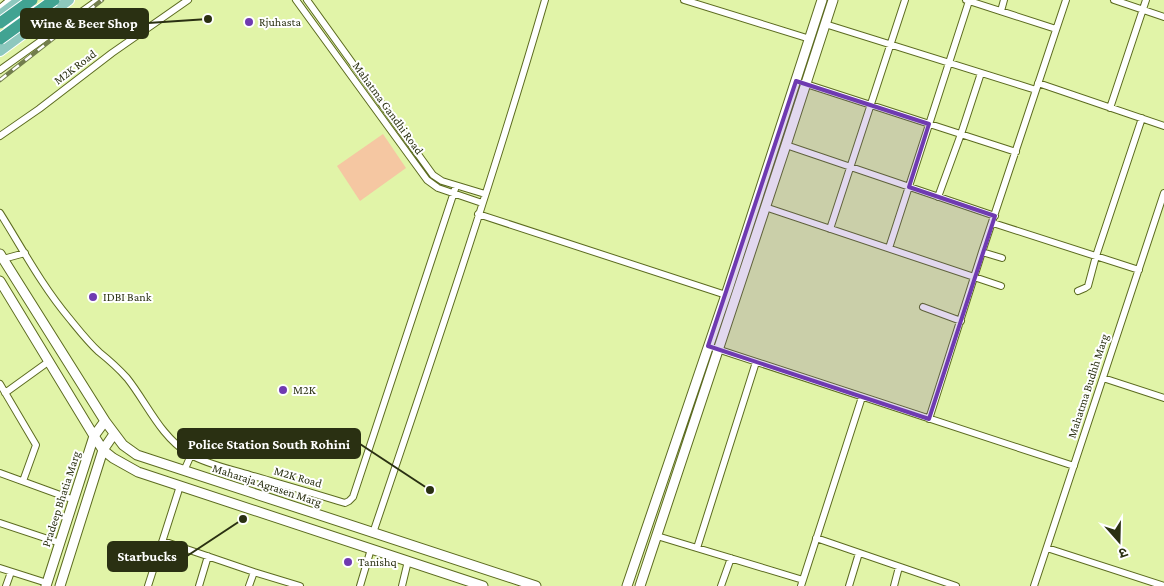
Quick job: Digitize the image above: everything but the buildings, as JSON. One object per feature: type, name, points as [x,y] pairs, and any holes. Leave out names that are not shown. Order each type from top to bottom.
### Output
[{"type":"highway","points":[[0,23],[32,0]]},
{"type":"highway","points":[[0,39],[54,0]]},
{"type":"main road","points":[[0,51],[69,0]]},
{"type":"main road","points":[[0,15],[15,1],[32,27]]},
{"type":"street","points":[[0,70],[98,0]]},
{"type":"street","name":"M2K Road","points":[[0,136],[39,109],[112,53],[188,0]]},
{"type":"street","name":"Mahatma Gandhi Road","points":[[296,0],[427,180],[438,188],[485,194]]},
{"type":"street","name":"Mahatma Gandhi Road","points":[[307,0],[433,175],[455,190],[482,203]]},
{"type":"street","points":[[373,533],[485,194],[545,0]]},
{"type":"street","points":[[684,0],[693,1],[810,39]]},
{"type":"street","points":[[640,586],[786,145],[810,39],[822,0]]},
{"type":"street","points":[[628,586],[708,346],[801,83],[833,0]]},
{"type":"street","points":[[830,228],[905,0]]},
{"type":"street","points":[[1001,11],[1004,0]]},
{"type":"street","points":[[929,419],[982,252],[1066,0]]},
{"type":"street","points":[[1114,0],[1164,17]]},
{"type":"street","points":[[1110,108],[1146,0]]},
{"type":"street","points":[[0,8],[15,1]]},
{"type":"street","points":[[889,248],[949,63],[967,1],[1056,29]]},
{"type":"street","points":[[825,24],[981,73],[1110,108],[1164,126]]},
{"type":"street","points":[[938,197],[981,73]]},
{"type":"street","points":[[801,83],[1016,152]]},
{"type":"street","points":[[1078,291],[1088,286],[1096,256],[1142,118]]},
{"type":"street","points":[[786,145],[938,197],[994,220],[1139,270]]},
{"type":"street","name":"M2K Road","points":[[0,213],[67,316],[91,344],[125,376],[157,422],[178,446],[191,455],[218,466],[345,503],[350,502],[353,497],[455,190]]},
{"type":"street","name":"Mahatma Budhh Marg","points":[[1034,586],[1139,270],[1161,214],[1164,193]]},
{"type":"street","points":[[765,207],[1001,286]]},
{"type":"street","points":[[478,214],[726,295]]},
{"type":"street","points":[[982,252],[1002,258]]},
{"type":"street","points":[[2,256],[25,253]]},
{"type":"street","name":"Maharaja Agrasen Marg","points":[[2,256],[105,422],[123,445],[137,455],[536,586]]},
{"type":"street","points":[[0,281],[94,436],[103,450],[113,458],[138,472],[480,586]]},
{"type":"street","points":[[923,307],[961,321]]},
{"type":"street","points":[[708,346],[1074,466]]},
{"type":"street","points":[[5,392],[48,362]]},
{"type":"street","points":[[697,548],[756,362]]},
{"type":"street","points":[[1103,378],[1164,398]]},
{"type":"street","points":[[0,384],[36,445],[23,481]]},
{"type":"street","points":[[657,536],[731,558],[802,583],[862,397]]},
{"type":"street","name":"Pradeep Bhatia Marg","points":[[46,585],[94,436],[105,422]]},
{"type":"street","name":"Pradeep Bhatia Marg","points":[[60,586],[103,450],[114,434]]},
{"type":"street","points":[[184,471],[191,455]]},
{"type":"street","points":[[0,473],[74,500]]},
{"type":"street","points":[[148,586],[180,486]]},
{"type":"street","points":[[0,523],[60,543]]},
{"type":"street","points":[[816,538],[900,567],[940,584],[956,586]]},
{"type":"street","points":[[163,541],[300,586]]},
{"type":"street","points":[[1047,548],[1164,586]]},
{"type":"street","points":[[360,586],[371,549]]},
{"type":"street","points":[[849,586],[859,553]]},
{"type":"street","points":[[199,586],[208,556]]},
{"type":"street","points":[[721,586],[731,558]]},
{"type":"street","points":[[402,586],[408,561]]},
{"type":"street","points":[[894,586],[900,567]]},
{"type":"street","points":[[0,568],[46,585]]},
{"type":"street","points":[[6,586],[11,572]]},
{"type":"street","points":[[249,586],[254,572]]},
{"type":"highlighted area","points":[[796,81],[929,124],[909,187],[995,216],[929,419],[708,346]]},
{"type":"shaded area","points":[[383,134],[406,168],[360,201],[337,166]]},
{"type":"railway","points":[[0,80],[102,0]]},
{"type":"place","name":"Wine & Beer Shop","points":[[208,19]]},
{"type":"place","name":"Rjuhasta","points":[[249,22]]},
{"type":"place","name":"IDBI Bank","points":[[93,297]]},
{"type":"place","name":"M2K","points":[[283,390]]},
{"type":"place","name":"Police Station South Rohini","points":[[430,490]]},
{"type":"place","name":"Starbucks","points":[[243,519]]},
{"type":"place","name":"Tanishq","points":[[348,562]]}]
